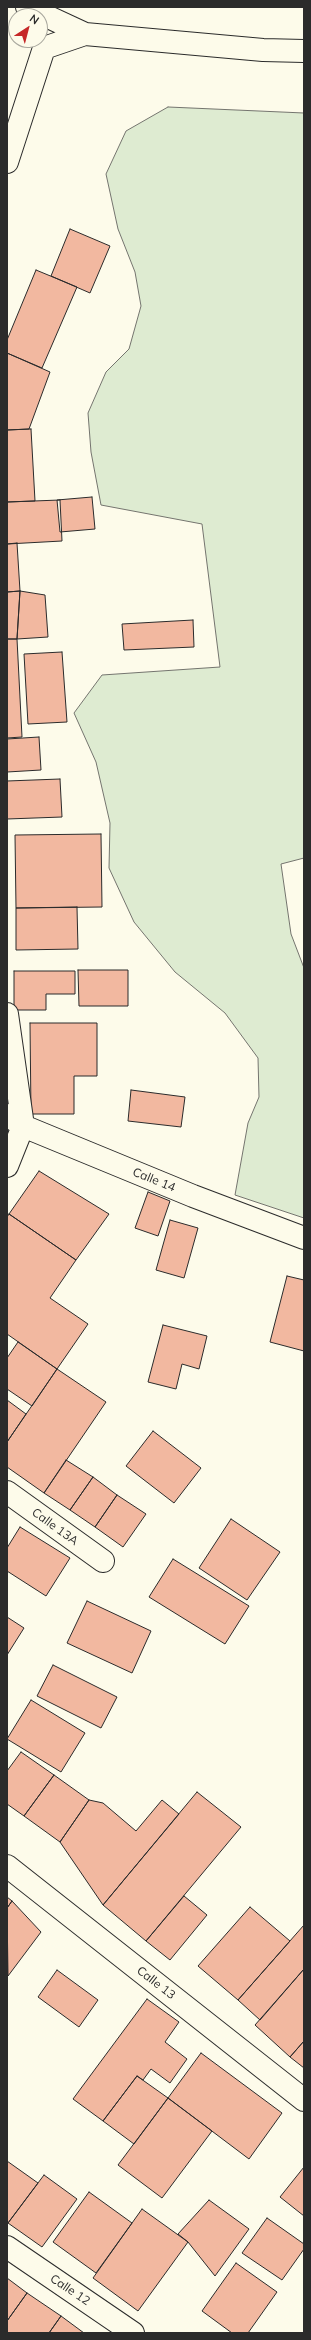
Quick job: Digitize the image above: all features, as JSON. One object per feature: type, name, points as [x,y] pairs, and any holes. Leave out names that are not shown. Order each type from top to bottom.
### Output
[{"type":"street","points":[[28,7],[85,34],[264,50],[304,51]]},
{"type":"street","points":[[7,162],[44,48],[85,34]]},
{"type":"street","points":[[7,1014],[15,1121],[7,1166]]},
{"type":"street","name":"Calle 14","points":[[15,1121],[193,1196],[304,1238]]},
{"type":"street","name":"Calle 13A","points":[[7,1492],[103,1561]]},
{"type":"street","name":"Calle 13","points":[[7,1866],[304,2100]]},
{"type":"street","name":"Calle 12","points":[[7,2247],[133,2333]]},
{"type":"green space","points":[[168,107],[304,113],[304,858],[281,864],[291,934],[304,968],[304,1218],[235,1195],[248,1123],[259,1097],[258,1058],[225,1013],[175,972],[134,922],[109,868],[110,823],[96,762],[74,713],[102,675],[220,667],[202,524],[101,505],[91,452],[88,413],[106,372],[129,349],[141,306],[135,272],[118,229],[106,174],[126,131]]},
{"type":"building","points":[[70,229],[110,246],[90,293],[51,276]]},
{"type":"building","points":[[36,270],[77,287],[42,368],[7,353],[7,340]]},
{"type":"building","points":[[7,353],[50,372],[29,429],[7,430]]},
{"type":"building","points":[[31,429],[35,501],[7,502],[7,430]]},
{"type":"building","points":[[92,497],[95,529],[60,532],[57,500]]},
{"type":"building","points":[[60,500],[62,541],[7,544],[7,502]]},
{"type":"building","points":[[17,543],[20,591],[7,592],[7,544]]},
{"type":"building","points":[[20,591],[17,639],[7,639],[7,592]]},
{"type":"building","points":[[20,591],[45,595],[48,637],[17,639]]},
{"type":"building","points":[[193,620],[194,647],[124,650],[122,624]]},
{"type":"building","points":[[7,639],[17,639],[22,737],[7,738]]},
{"type":"building","points":[[62,652],[67,722],[28,724],[24,654]]},
{"type":"building","points":[[39,737],[41,770],[7,772],[7,739]]},
{"type":"building","points":[[60,779],[62,817],[7,819],[7,781]]},
{"type":"building","points":[[101,834],[102,907],[16,908],[15,835]]},
{"type":"building","points":[[77,907],[78,949],[16,950],[16,908]]},
{"type":"building","points":[[78,970],[128,970],[128,1006],[79,1006]]},
{"type":"building","points":[[14,971],[75,971],[75,994],[46,994],[46,1010],[14,1010]]},
{"type":"building","points":[[30,1023],[97,1023],[97,1076],[74,1076],[74,1114],[31,1114]]},
{"type":"building","points":[[131,1090],[185,1097],[181,1127],[128,1121]]},
{"type":"building","points":[[39,1171],[109,1214],[76,1260],[9,1214]]},
{"type":"building","points":[[148,1192],[170,1201],[158,1236],[135,1228]]},
{"type":"building","points":[[9,1214],[76,1260],[50,1298],[88,1324],[57,1369],[7,1334],[7,1217]]},
{"type":"building","points":[[170,1220],[198,1228],[184,1278],[156,1270]]},
{"type":"building","points":[[287,1276],[304,1280],[304,1351],[270,1342]]},
{"type":"building","points":[[163,1325],[207,1336],[199,1369],[182,1364],[176,1389],[148,1382]]},
{"type":"building","points":[[18,1342],[57,1369],[32,1406],[7,1389],[7,1358]]},
{"type":"building","points":[[57,1369],[106,1402],[44,1493],[7,1467],[7,1442]]},
{"type":"building","points":[[7,1400],[26,1414],[7,1442]]},
{"type":"building","points":[[153,1431],[201,1468],[174,1503],[126,1466]]},
{"type":"building","points":[[66,1460],[93,1477],[70,1510],[44,1493]]},
{"type":"building","points":[[93,1477],[117,1495],[95,1527],[70,1510]]},
{"type":"building","points":[[117,1495],[146,1514],[123,1547],[95,1527]]},
{"type":"building","points":[[231,1519],[280,1552],[247,1600],[199,1568]]},
{"type":"building","points":[[20,1527],[70,1558],[46,1596],[7,1571],[7,1548]]},
{"type":"building","points":[[173,1559],[249,1606],[225,1644],[149,1597]]},
{"type":"building","points":[[87,1601],[151,1631],[132,1673],[67,1643]]},
{"type":"building","points":[[7,1617],[24,1628],[7,1655]]},
{"type":"building","points":[[53,1665],[117,1697],[101,1728],[37,1696]]},
{"type":"building","points":[[31,1700],[85,1733],[61,1772],[7,1739]]},
{"type":"building","points":[[21,1752],[54,1775],[24,1816],[7,1804],[7,1771]]},
{"type":"building","points":[[54,1775],[89,1800],[60,1842],[24,1816]]},
{"type":"building","points":[[197,1792],[241,1827],[146,1941],[103,1905]]},
{"type":"building","points":[[89,1800],[103,1803],[136,1831],[162,1800],[179,1814],[103,1905],[60,1842]]},
{"type":"building","points":[[184,1896],[207,1915],[170,1960],[146,1941]]},
{"type":"building","points":[[7,1897],[12,1901],[7,1908]]},
{"type":"building","points":[[12,1901],[41,1932],[8,1976],[7,1908]]},
{"type":"building","points":[[250,1907],[290,1941],[238,2000],[198,1966]]},
{"type":"building","points":[[304,1925],[304,1969],[260,2020],[238,2000]]},
{"type":"building","points":[[304,1969],[304,2041],[290,2057],[255,2025]]},
{"type":"building","points":[[57,1970],[98,2000],[79,2027],[38,1997]]},
{"type":"building","points":[[147,1999],[179,2022],[165,2042],[187,2059],[170,2083],[151,2069],[143,2080],[137,2076],[103,2121],[73,2099]]},
{"type":"building","points":[[304,2041],[304,2068],[290,2057]]},
{"type":"building","points":[[201,2053],[282,2113],[249,2159],[168,2098]]},
{"type":"building","points":[[137,2076],[168,2098],[134,2144],[103,2121]]},
{"type":"building","points":[[168,2098],[212,2131],[162,2198],[118,2165]]},
{"type":"building","points":[[7,2161],[38,2183],[8,2223],[7,2222]]},
{"type":"building","points":[[304,2167],[304,2216],[280,2197]]},
{"type":"building","points":[[44,2175],[77,2199],[42,2247],[8,2223]]},
{"type":"building","points":[[89,2192],[132,2223],[96,2273],[53,2242]]},
{"type":"building","points":[[209,2200],[249,2229],[215,2276],[188,2242],[178,2234]]},
{"type":"building","points":[[142,2209],[188,2242],[138,2311],[93,2278]]},
{"type":"building","points":[[267,2218],[304,2244],[304,2249],[282,2280],[242,2253]]},
{"type":"building","points":[[236,2263],[277,2292],[248,2333],[232,2333],[202,2311]]},
{"type":"building","points":[[7,2278],[27,2293],[7,2321]]},
{"type":"building","points":[[27,2293],[61,2316],[49,2333],[7,2333],[7,2321]]},
{"type":"building","points":[[61,2316],[84,2333],[49,2333]]}]
